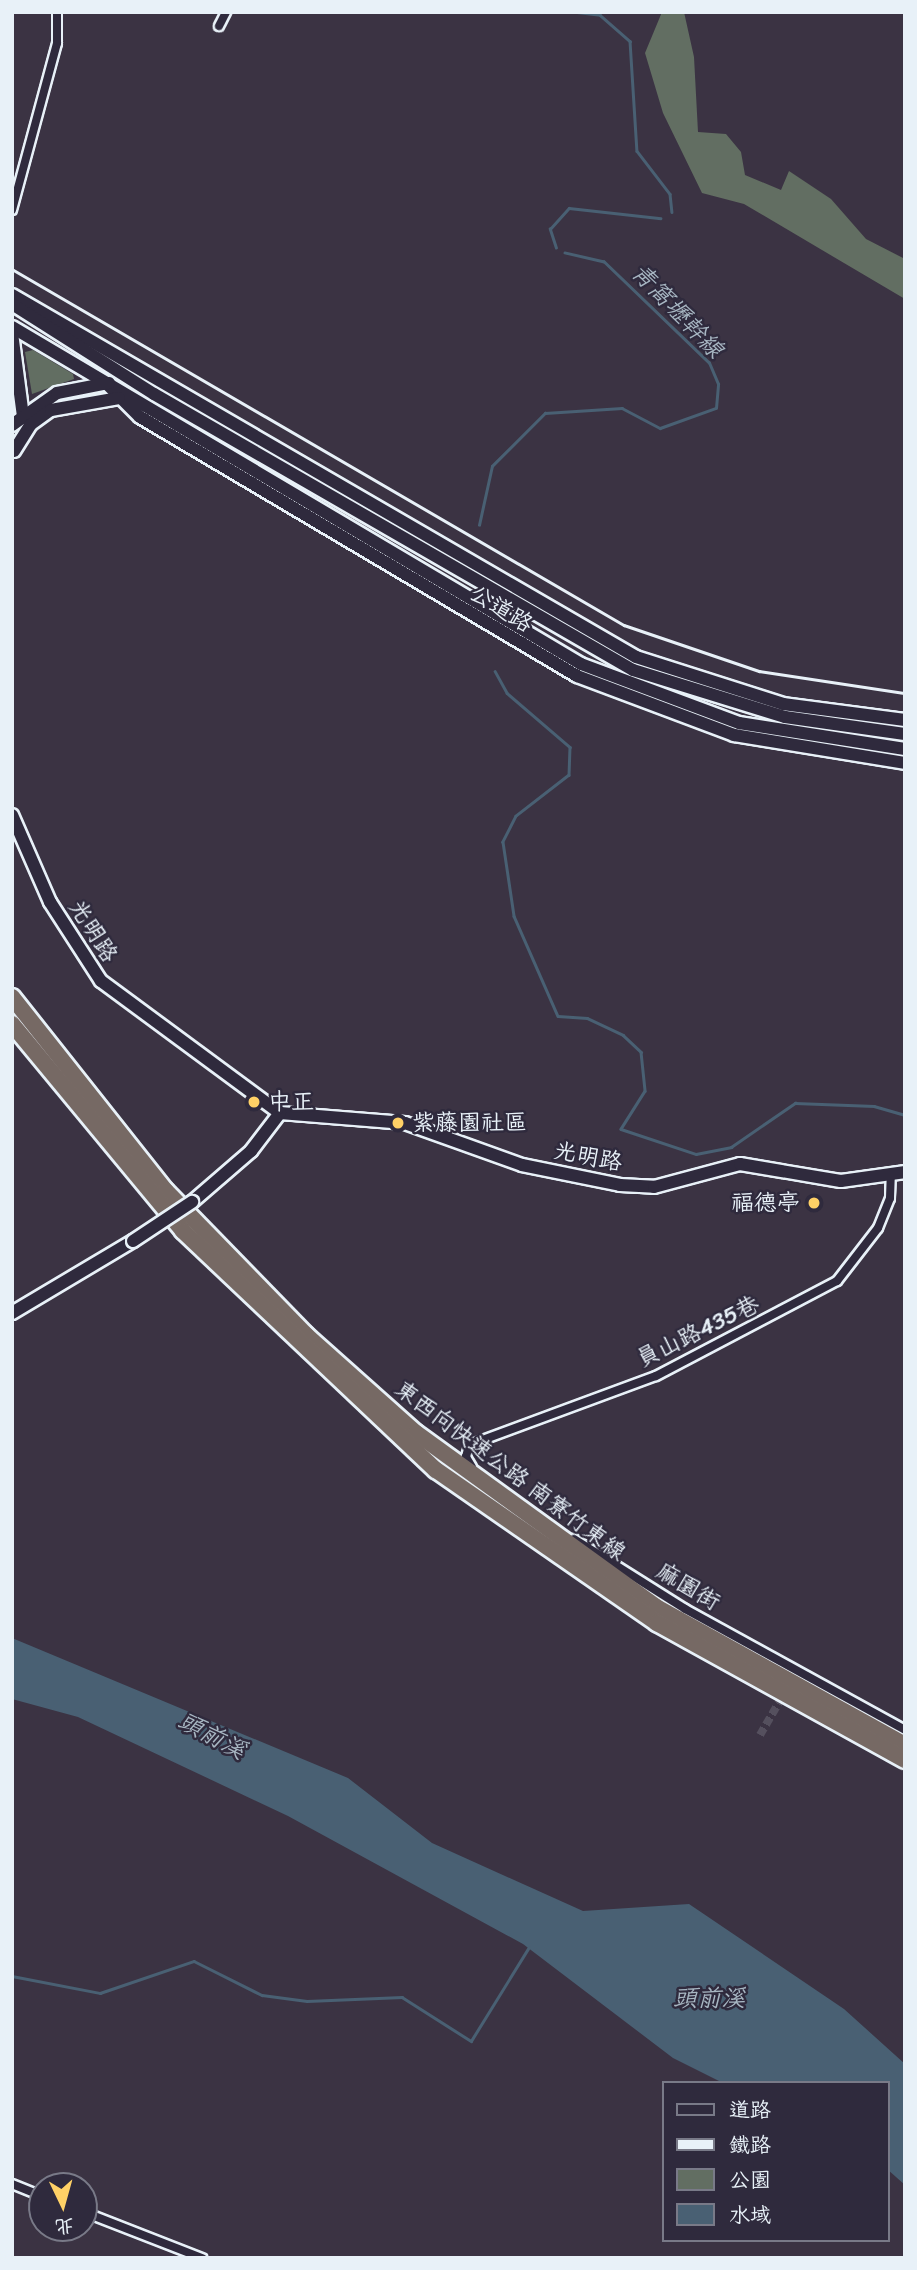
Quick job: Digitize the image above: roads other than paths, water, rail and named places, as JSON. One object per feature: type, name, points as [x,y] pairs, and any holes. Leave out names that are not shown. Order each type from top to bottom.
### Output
[{"type":"highway","name":"東西向快速公路 南寮竹東線","points":[[12,997],[175,1200],[306,1335],[416,1433],[656,1607],[905,1745]]},
{"type":"highway","name":"東西向快速公路 南寮竹東線","points":[[12,1024],[183,1231],[436,1470],[657,1623],[905,1760]]},
{"type":"street","points":[[12,210],[57,43],[57,12]]},
{"type":"street","points":[[219,26],[226,12]]},
{"type":"street","name":"公道路","points":[[12,295],[636,657],[783,704],[905,720]]},
{"type":"street","name":"公道路","points":[[12,304],[136,382],[633,670],[785,717],[905,734]]},
{"type":"street","name":"公道路","points":[[12,327],[541,642],[670,708],[793,734],[905,749]]},
{"type":"street","points":[[12,333],[24,412],[13,452]]},
{"type":"street","points":[[12,425],[24,412],[57,393],[106,383],[162,382]]},
{"type":"street","points":[[106,383],[113,397]]},
{"type":"street","name":"公道路","points":[[13,452],[30,425],[51,410],[113,397],[147,406]]},
{"type":"street","name":"公道路","points":[[113,397],[212,461],[536,654],[670,708],[817,753],[905,763]]},
{"type":"street","points":[[212,461],[219,450]]},
{"type":"street","name":"光明路","points":[[12,815],[50,902],[101,981],[280,1113],[405,1123],[522,1165],[620,1185],[654,1187],[740,1164],[826,1180],[891,1175],[905,1171]]},
{"type":"street","points":[[12,1313],[133,1241],[192,1202],[251,1151],[280,1113]]},
{"type":"street","name":"員山路435巷","points":[[466,1457],[469,1445],[656,1376],[816,1295],[837,1281],[878,1228],[890,1198],[891,1175]]},
{"type":"street","name":"麻園街","points":[[466,1457],[498,1488],[685,1609],[905,1730]]},
{"type":"street","points":[[98,2217],[202,2258]]},
{"type":"water","name":"頭前溪","points":[[12,1638],[348,1778],[432,1843],[583,1911],[689,1904],[844,2009],[905,2064],[905,2185],[889,2171],[889,2081],[719,2081],[673,2058],[523,1944],[288,1816],[78,1717],[12,1699]]},
{"type":"waterway","name":"青窩壢幹線","points":[[577,12],[600,15],[630,41],[637,151],[670,194],[672,212]]},
{"type":"waterway","name":"青窩壢幹線","points":[[556,248],[550,229],[569,208],[660,218]]},
{"type":"waterway","name":"青窩壢幹線","points":[[479,525],[492,466],[545,413],[622,408],[660,428],[716,408],[718,384],[709,363],[604,262],[565,253]]},
{"type":"waterway","name":"青窩壢幹線","points":[[495,671],[507,693],[570,747],[569,775],[516,816],[503,842],[514,916],[558,1016],[587,1018],[623,1035],[641,1052],[645,1091],[621,1129],[696,1154],[731,1147],[795,1103],[874,1106],[905,1115]]},
{"type":"waterway","points":[[12,1976],[100,1993],[194,1961],[262,1995],[307,2001],[402,1997],[471,2041],[529,1947]]},
{"type":"tunnel","points":[[760,1735],[785,1692]]},
{"type":"railway","points":[[12,269],[624,625],[759,671],[905,693]]},
{"type":"place","name":"中正","points":[[254,1102]]},
{"type":"place","name":"紫藤園社區","points":[[398,1123]]},
{"type":"place","name":"福德亭","points":[[814,1203]]}]
